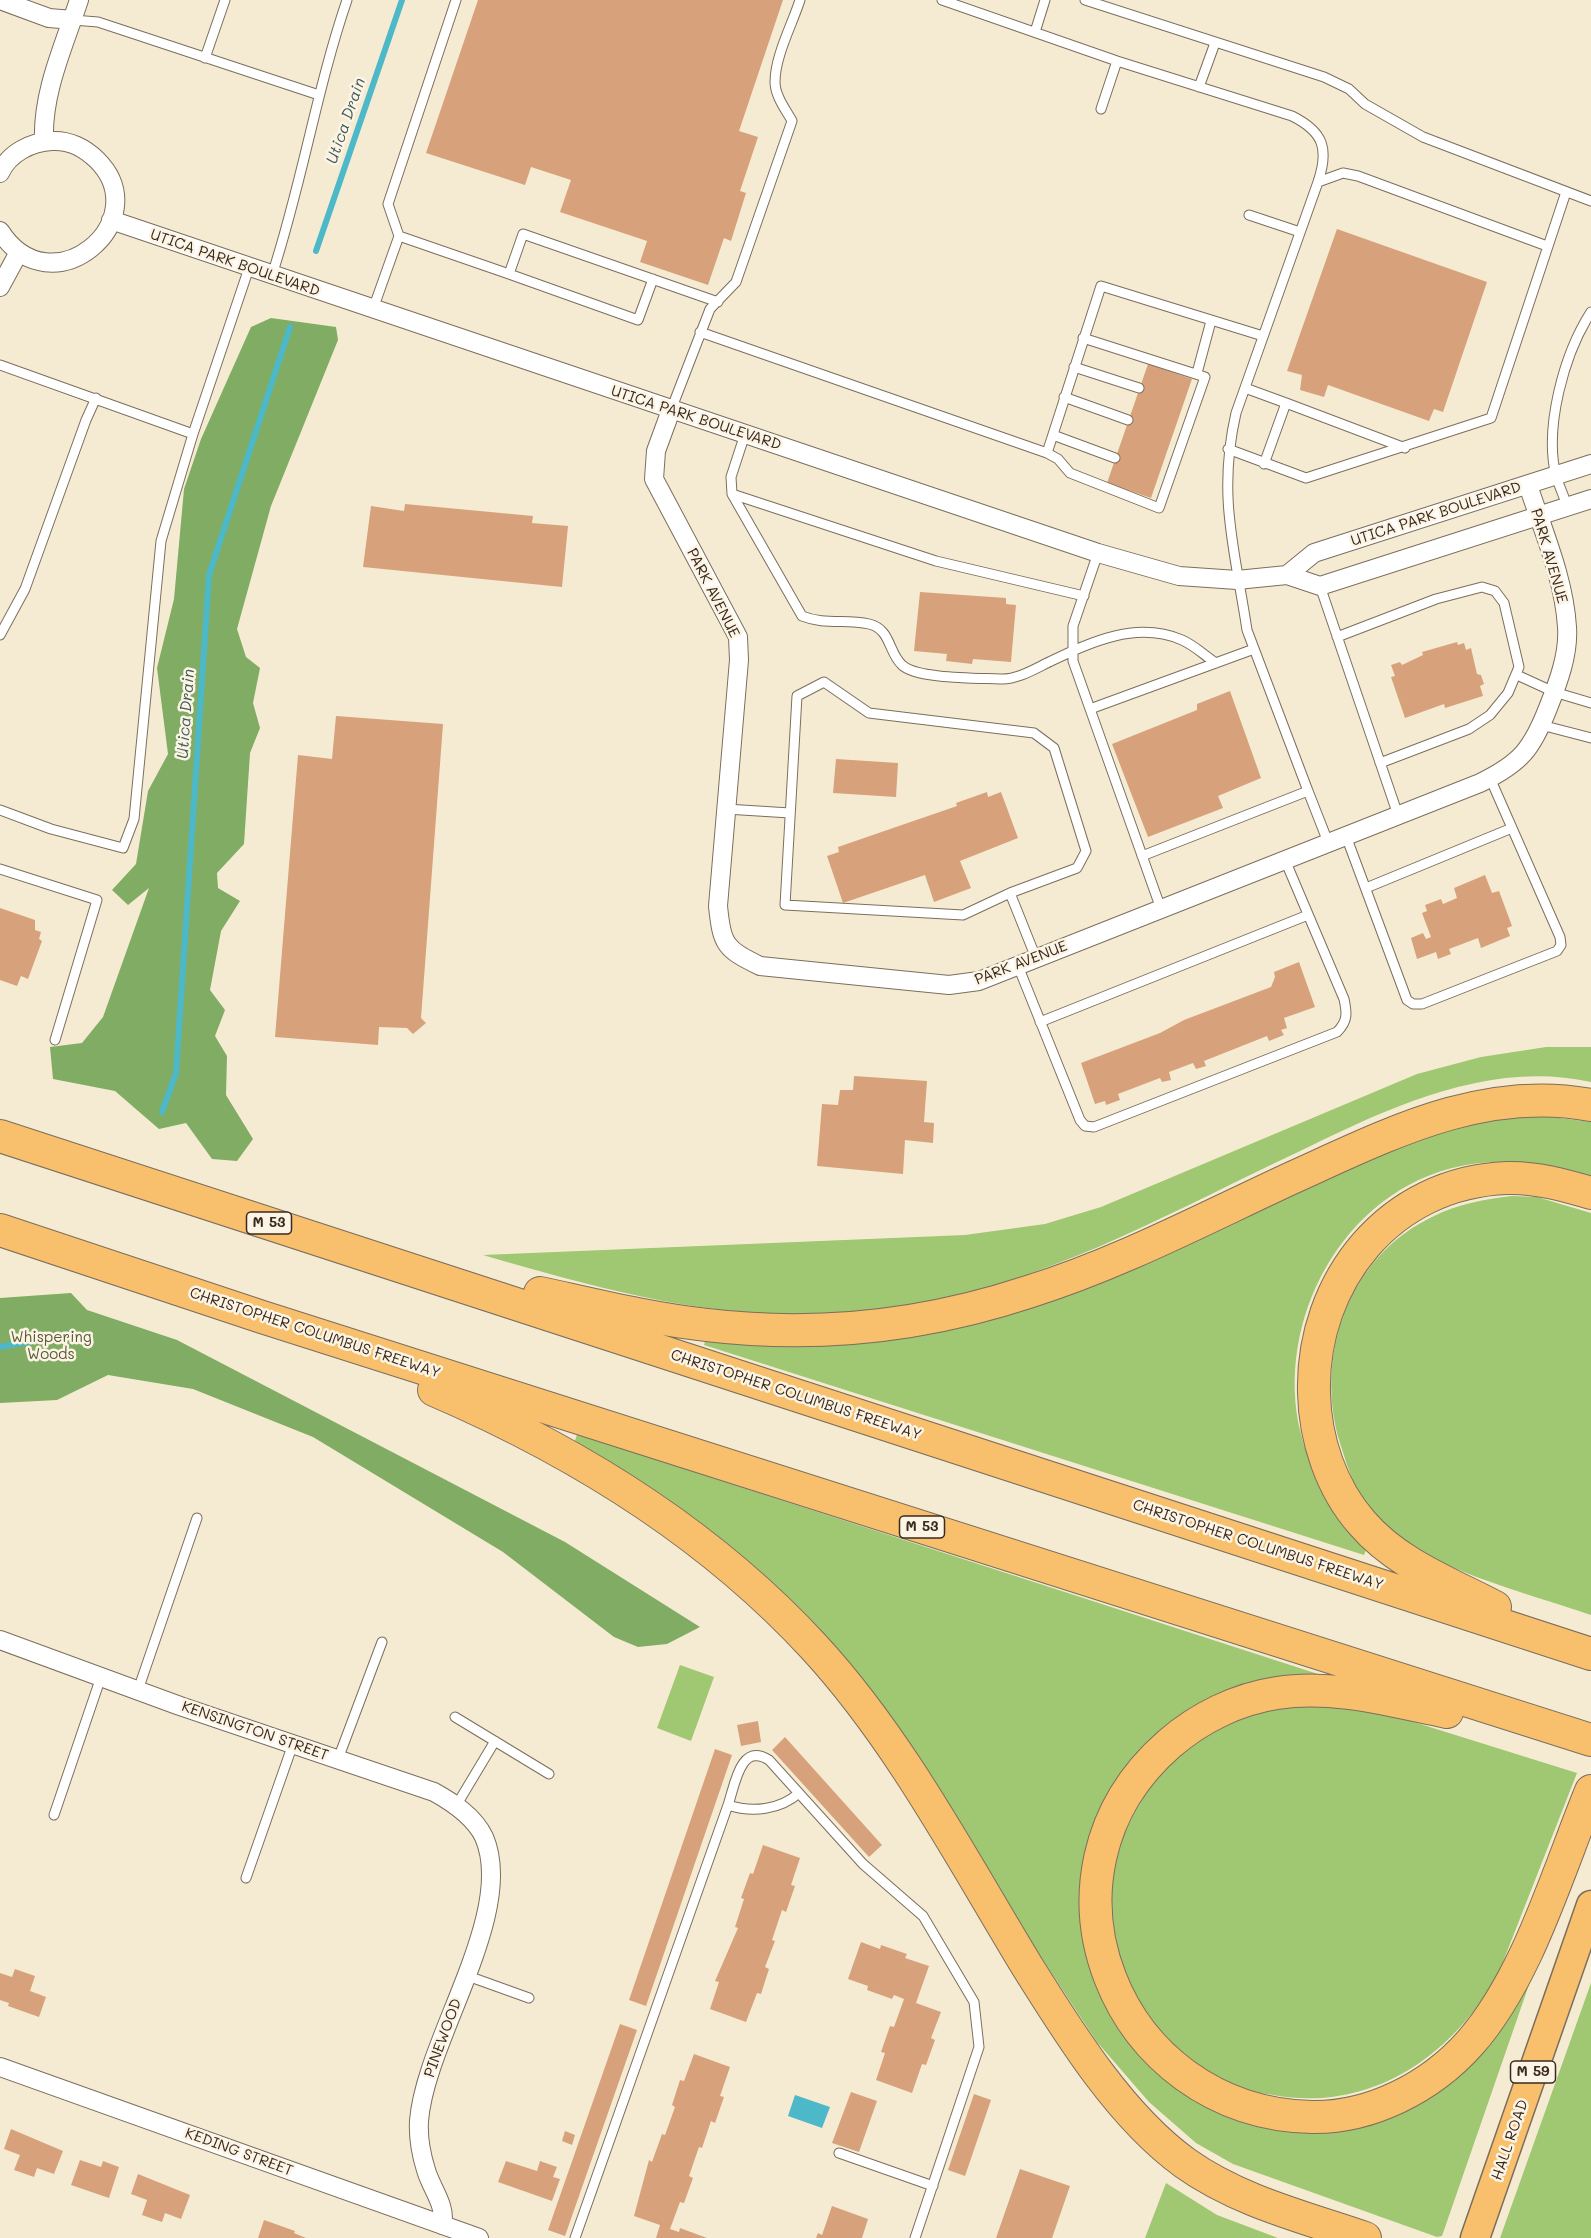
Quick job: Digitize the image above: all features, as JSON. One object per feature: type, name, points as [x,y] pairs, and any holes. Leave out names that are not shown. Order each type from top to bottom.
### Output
[{"type":"highway","points":[[375,1257],[657,1318],[708,1325],[787,1331],[855,1329],[896,1324],[964,1311],[1073,1276],[1396,1130],[1461,1109],[1520,1100],[1591,1105]]},
{"type":"highway","name":"CHRISTOPHER COLUMBUS FREEWAY","points":[[0,1136],[1583,1651]]},
{"type":"highway","points":[[1583,1651],[1403,1558],[1361,1523],[1335,1482],[1324,1455],[1316,1424],[1313,1376],[1315,1348],[1322,1319],[1346,1269],[1381,1230],[1414,1205],[1446,1190],[1474,1182],[1507,1178],[1539,1180],[1591,1193]]},
{"type":"highway","name":"CHRISTOPHER COLUMBUS FREEWAY","points":[[0,1230],[262,1317],[1586,1739]]},
{"type":"highway","points":[[262,1317],[499,1418],[611,1479],[695,1538],[759,1592],[815,1647],[866,1711],[921,1792],[1054,2008],[1107,2082],[1149,2131],[1186,2163],[1232,2190],[1365,2238]]},
{"type":"highway","points":[[1586,1739],[1348,1693],[1318,1690],[1274,1693],[1227,1707],[1202,1720],[1159,1753],[1140,1773],[1120,1806],[1103,1849],[1098,1884],[1098,1930],[1113,1984],[1125,2010],[1156,2052],[1176,2071],[1217,2096],[1251,2108],[1297,2116],[1348,2114],[1371,2108],[1414,2089],[1434,2076],[1469,2044],[1486,2022],[1517,1972],[1588,1798]]},
{"type":"highway","name":"HALL ROAD","points":[[1475,2238],[1591,1905]]},
{"type":"street","points":[[0,0],[49,18],[73,20]]},
{"type":"street","points":[[44,141],[43,124],[48,94],[79,0]]},
{"type":"street","points":[[0,173],[20,150],[44,141],[75,145],[100,162],[107,172],[114,196],[111,220],[99,242],[79,257],[54,263],[30,258],[19,252],[0,231]]},
{"type":"street","name":"UTICA PARK BOULEVARD","points":[[111,220],[1098,553],[1179,576],[1237,580],[1287,575],[1320,586]]},
{"type":"street","points":[[0,287],[19,252]]},
{"type":"street","name":"PARK AVENUE","points":[[671,410],[656,451],[654,479],[738,637],[739,660],[718,906],[721,932],[732,952],[760,966],[949,985],[979,981],[1346,836],[1490,778],[1522,757],[1541,725],[1554,692],[1563,666],[1567,628],[1559,580],[1528,485]]},
{"type":"street","name":"UTICA PARK BOULEVARD","points":[[1287,575],[1314,553],[1591,464]]},
{"type":"street","points":[[1320,586],[1591,499]]},
{"type":"street","name":"KENSINGTON STREET","points":[[0,1641],[434,1792],[456,1806],[483,1834],[488,1850]]},
{"type":"street","name":"PINEWOOD","points":[[442,2225],[444,2212],[426,2172],[421,2151],[419,2118],[427,2084],[488,1903],[488,1850]]},
{"type":"street","name":"KEDING STREET","points":[[0,2067],[479,2238]]},
{"type":"lane","points":[[205,58],[225,0]]},
{"type":"lane","points":[[272,276],[298,191],[319,95],[347,0]]},
{"type":"lane","points":[[373,309],[399,236],[388,204],[456,0]]},
{"type":"lane","points":[[671,410],[710,309],[736,282],[792,121],[779,97],[775,82],[780,58],[800,0]]},
{"type":"lane","points":[[942,0],[1117,61],[1292,116],[1308,123],[1319,136],[1324,150],[1323,166],[1245,388],[1228,449],[1227,509],[1237,580],[1254,649],[1328,842]]},
{"type":"lane","points":[[1035,32],[1045,0]]},
{"type":"lane","points":[[1085,0],[1324,77],[1349,89],[1365,104],[1423,137],[1591,201]]},
{"type":"lane","points":[[73,20],[98,22],[319,95]]},
{"type":"lane","points":[[1199,87],[1215,43]]},
{"type":"lane","points":[[1101,109],[1117,61]]},
{"type":"lane","points":[[1318,182],[1343,173],[1358,177],[1547,246]]},
{"type":"lane","points":[[1228,449],[1306,478],[1405,448],[1491,418],[1566,192]]},
{"type":"lane","points":[[1249,215],[1300,232]]},
{"type":"lane","points":[[509,274],[523,234],[718,302]]},
{"type":"lane","points":[[399,236],[638,320],[653,279]]},
{"type":"lane","points":[[0,810],[51,829],[123,848],[134,819],[161,541],[193,434],[249,268]]},
{"type":"lane","points":[[1047,453],[1101,286],[1263,336]]},
{"type":"lane","points":[[1567,506],[1556,475],[1553,435],[1568,358],[1591,312]]},
{"type":"lane","points":[[1197,373],[1210,321]]},
{"type":"lane","points":[[700,332],[1047,453],[1058,459],[1070,473],[1159,508],[1205,377],[1083,338]]},
{"type":"lane","points":[[0,365],[193,434]]},
{"type":"lane","points":[[1074,367],[1139,388]]},
{"type":"lane","points":[[1245,388],[1405,448]]},
{"type":"lane","points":[[1064,397],[1128,420]]},
{"type":"lane","points":[[0,635],[25,589],[96,398]]},
{"type":"lane","points":[[1264,464],[1286,403]]},
{"type":"lane","points":[[1183,405],[1194,409]]},
{"type":"lane","points":[[745,434],[731,477],[732,494],[802,616],[817,622],[869,624],[883,630],[902,665],[916,673],[1004,679],[1023,674],[1073,651],[1121,633],[1149,633],[1182,640],[1216,663]]},
{"type":"lane","points":[[1053,435],[1115,458]]},
{"type":"lane","points":[[1173,435],[1184,440]]},
{"type":"lane","points":[[1161,471],[1172,475]]},
{"type":"lane","points":[[732,494],[936,561],[1084,596]]},
{"type":"lane","points":[[1098,553],[1073,626],[1073,661],[1161,909]]},
{"type":"lane","points":[[1320,586],[1398,815]]},
{"type":"lane","points":[[1337,637],[1436,599],[1482,586],[1495,591],[1504,603],[1516,647],[1517,675],[1508,693],[1490,715],[1469,729],[1380,763]]},
{"type":"lane","points":[[1090,709],[1254,649]]},
{"type":"lane","points":[[1517,675],[1554,692],[1591,703]]},
{"type":"lane","points":[[824,682],[869,713],[1034,733],[1054,748],[1086,850],[1077,868],[1010,893],[963,915],[785,905],[797,696],[824,682]]},
{"type":"lane","points":[[1541,725],[1591,738]]},
{"type":"lane","points":[[1346,836],[1407,1000],[1413,1004],[1422,1004],[1557,951],[1562,945],[1560,937],[1490,778]]},
{"type":"lane","points":[[1142,856],[1308,791]]},
{"type":"lane","points":[[726,809],[790,813]]},
{"type":"lane","points":[[1366,888],[1512,828]]},
{"type":"lane","points":[[1018,966],[1080,1120],[1086,1126],[1094,1127],[1337,1032],[1344,1024],[1347,1013],[1285,860]]},
{"type":"lane","points":[[0,869],[97,900],[55,1040]]},
{"type":"lane","points":[[1010,893],[1036,958]]},
{"type":"lane","points":[[1040,1022],[1308,915]]},
{"type":"lane","points":[[138,1690],[197,1518]]},
{"type":"lane","points":[[338,1759],[382,1642]]},
{"type":"lane","points":[[54,1815],[101,1677]]},
{"type":"lane","points":[[455,1717],[549,1774]]},
{"type":"lane","points":[[456,1806],[495,1741]]},
{"type":"lane","points":[[246,1878],[293,1744]]},
{"type":"lane","points":[[575,2238],[743,1761],[750,1755],[759,1754],[769,1760],[863,1864],[901,1893],[923,1916],[974,2002],[979,2047],[915,2238]]},
{"type":"lane","points":[[728,1805],[749,1809],[774,1807],[785,1804],[799,1793]]},
{"type":"lane","points":[[465,1975],[529,1998]]},
{"type":"lane","points":[[839,2153],[933,2186]]},
{"type":"green space","points":[[271,318],[336,327],[338,340],[271,506],[237,629],[246,657],[260,668],[253,703],[260,728],[250,753],[244,844],[217,873],[218,888],[240,901],[221,931],[210,990],[225,1010],[215,1036],[227,1056],[226,1095],[253,1139],[237,1161],[212,1159],[186,1123],[159,1129],[115,1091],[53,1079],[50,1047],[82,1043],[103,1017],[149,888],[128,905],[112,890],[136,864],[148,791],[168,754],[157,668],[174,599],[184,489],[201,439],[251,327]]},
{"type":"green space","points":[[1546,1047],[1591,1047],[1591,1082],[1552,1077],[1514,1077],[1439,1092],[1330,1136],[1099,1247],[1000,1284],[924,1304],[815,1314],[766,1314],[719,1309],[626,1293],[483,1255],[965,1235],[1045,1224],[1101,1207],[1417,1074],[1481,1057]]},
{"type":"green space","points":[[1543,1116],[1591,1122],[1591,1177],[1542,1165],[1494,1162],[1461,1166],[1419,1180],[1382,1202],[1351,1232],[1326,1267],[1308,1306],[1298,1348],[1295,1391],[1301,1434],[1312,1466],[1320,1480],[1367,1547],[1364,1555],[704,1345],[706,1338],[784,1345],[856,1342],[1431,1135],[1490,1120]]},
{"type":"green space","points":[[1512,1196],[1537,1197],[1591,1213],[1591,1615],[1445,1564],[1393,1534],[1374,1516],[1357,1491],[1340,1443],[1333,1410],[1332,1376],[1336,1343],[1345,1312],[1360,1282],[1379,1256],[1404,1234],[1434,1216],[1472,1203]]},
{"type":"green space","name":"Whispering Woods","points":[[71,1293],[87,1310],[177,1340],[565,1542],[700,1627],[667,1644],[638,1647],[614,1637],[503,1552],[313,1437],[193,1389],[108,1375],[57,1400],[0,1403],[0,1298]]},
{"type":"green space","points":[[577,1434],[1318,1674],[1315,1681],[1226,1695],[1095,1839],[1132,2043],[1163,2077],[1185,2091],[1377,2116],[1525,1975],[1532,1976],[1442,2236],[1437,2237],[1233,2164],[1196,2143],[1149,2102],[1097,2042],[1033,1945],[709,1532],[669,1501],[575,1441]]},
{"type":"green space","points":[[680,1665],[714,1677],[691,1741],[657,1728]]},
{"type":"green space","points":[[1324,1705],[1401,1718],[1577,1773],[1499,1972],[1459,2029],[1434,2052],[1406,2071],[1376,2086],[1344,2095],[1309,2098],[1246,2091],[1207,2073],[1179,2052],[1156,2027],[1137,1998],[1123,1966],[1115,1933],[1112,1899],[1115,1864],[1125,1832],[1157,1777],[1196,1740],[1242,1718],[1268,1711]]},
{"type":"green space","points":[[1591,1983],[1591,2238],[1500,2238]]},
{"type":"green space","points":[[1166,2183],[1217,2215],[1278,2238],[1145,2238]]},
{"type":"water","points":[[795,2095],[830,2107],[822,2128],[788,2116]]},
{"type":"building","points":[[478,0],[783,0],[739,131],[758,137],[740,191],[746,193],[731,241],[724,238],[708,285],[640,262],[647,241],[560,212],[571,180],[531,167],[525,185],[426,153]]},
{"type":"building","points":[[1337,229],[1487,282],[1443,412],[1434,409],[1429,421],[1328,385],[1324,397],[1300,390],[1302,375],[1287,371]]},
{"type":"building","points":[[1148,364],[1192,379],[1151,498],[1107,483]]},
{"type":"building","points":[[405,504],[533,516],[532,523],[568,526],[562,587],[363,567],[371,506],[404,511]]},
{"type":"building","points":[[920,592],[1006,598],[1006,604],[1016,605],[1011,662],[973,659],[972,664],[946,661],[947,654],[914,651]]},
{"type":"building","points":[[1457,642],[1458,645],[1464,643],[1466,650],[1471,648],[1477,674],[1481,675],[1484,684],[1480,686],[1483,696],[1445,708],[1444,704],[1405,718],[1391,677],[1395,676],[1391,665],[1400,662],[1402,665],[1423,655],[1422,652]]},
{"type":"building","points":[[1230,691],[1261,778],[1218,796],[1223,808],[1148,837],[1112,744],[1197,710],[1197,704]]},
{"type":"building","points":[[336,716],[443,724],[421,1018],[426,1023],[413,1034],[407,1028],[379,1027],[378,1045],[275,1037],[298,755],[332,759]]},
{"type":"building","points":[[836,759],[898,763],[896,797],[833,793]]},
{"type":"building","points":[[987,792],[988,797],[1001,792],[1018,838],[960,861],[971,888],[934,902],[925,875],[843,903],[827,856],[839,852],[838,847],[957,806],[956,803]]},
{"type":"building","points":[[1485,875],[1492,893],[1499,891],[1512,926],[1507,928],[1510,936],[1481,948],[1478,938],[1449,949],[1451,954],[1438,959],[1436,952],[1417,959],[1411,938],[1423,933],[1426,939],[1431,937],[1422,913],[1427,911],[1425,905],[1441,899],[1443,904],[1457,898],[1454,888]]},
{"type":"building","points":[[0,908],[35,920],[35,930],[41,932],[39,939],[42,941],[28,979],[21,976],[17,986],[0,980]]},
{"type":"building","points":[[1299,962],[1315,1007],[1284,1018],[1287,1028],[1281,1030],[1284,1035],[1269,1041],[1267,1036],[1204,1061],[1206,1066],[1196,1069],[1193,1063],[1169,1072],[1171,1080],[1162,1082],[1160,1078],[1118,1094],[1120,1100],[1106,1105],[1105,1101],[1095,1104],[1081,1063],[1271,987],[1275,977],[1274,972]]},
{"type":"building","points":[[854,1076],[927,1081],[924,1122],[934,1123],[933,1143],[905,1140],[903,1174],[817,1166],[822,1104],[838,1105],[840,1090],[853,1090]]},
{"type":"building","points":[[758,1721],[761,1742],[741,1746],[737,1725]]},
{"type":"building","points":[[785,1737],[882,1845],[869,1857],[772,1750]]},
{"type":"building","points":[[715,1749],[732,1755],[646,2006],[629,2000]]},
{"type":"building","points":[[763,1845],[800,1858],[791,1885],[795,1886],[786,1912],[782,1910],[772,1940],[775,1941],[765,1967],[769,1969],[761,1994],[757,1993],[746,2022],[710,2009],[719,1982],[715,1981],[738,1928],[735,1927],[744,1899],[741,1898],[750,1873],[753,1874]]},
{"type":"building","points":[[861,1942],[880,1949],[881,1945],[907,1954],[905,1958],[929,1966],[916,2003],[941,2012],[931,2038],[935,2040],[926,2065],[922,2064],[912,2093],[876,2080],[885,2053],[881,2052],[890,2026],[894,2027],[904,1999],[894,1995],[892,1999],[867,1990],[868,1986],[848,1979]]},
{"type":"building","points":[[15,1969],[35,1976],[30,1991],[46,1997],[39,2017],[8,2006],[9,2003],[0,2000],[0,1973],[12,1977]]},
{"type":"building","points":[[620,2024],[637,2030],[565,2236],[548,2230]]},
{"type":"building","points":[[694,2054],[730,2067],[720,2096],[724,2097],[715,2123],[711,2121],[702,2148],[699,2147],[689,2176],[693,2178],[684,2203],[680,2202],[670,2229],[679,2232],[680,2228],[707,2238],[656,2238],[660,2225],[634,2216],[649,2160],[652,2162],[662,2134],[665,2135],[675,2107],[672,2105],[680,2080],[684,2081]]},
{"type":"building","points":[[851,2092],[877,2101],[859,2152],[832,2143]]},
{"type":"building","points":[[974,2094],[991,2100],[965,2176],[948,2170]]},
{"type":"building","points":[[11,2129],[63,2151],[54,2174],[37,2168],[34,2177],[14,2170],[20,2155],[4,2149]]},
{"type":"building","points":[[565,2131],[575,2135],[572,2145],[562,2141]]},
{"type":"building","points":[[80,2160],[101,2167],[103,2161],[119,2167],[109,2198],[71,2185]]},
{"type":"building","points":[[506,2161],[537,2171],[540,2161],[557,2167],[553,2177],[560,2179],[552,2201],[498,2182]]},
{"type":"building","points":[[1020,2169],[1070,2186],[1052,2238],[996,2238]]},
{"type":"building","points":[[138,2174],[190,2195],[181,2219],[165,2213],[162,2222],[142,2215],[147,2200],[131,2194]]},
{"type":"building","points":[[832,2206],[868,2219],[862,2238],[816,2238],[818,2233],[822,2235]]},
{"type":"building","points":[[264,2220],[295,2231],[294,2233],[306,2238],[258,2238]]},
{"type":"waterway","name":"Utica Drain","points":[[316,251],[402,0]]},
{"type":"waterway","name":"Utica Drain","points":[[162,1112],[176,1073],[209,575],[290,327]]},
{"type":"waterway","name":"Utica Drain","points":[[0,1347],[70,1334]]}]
